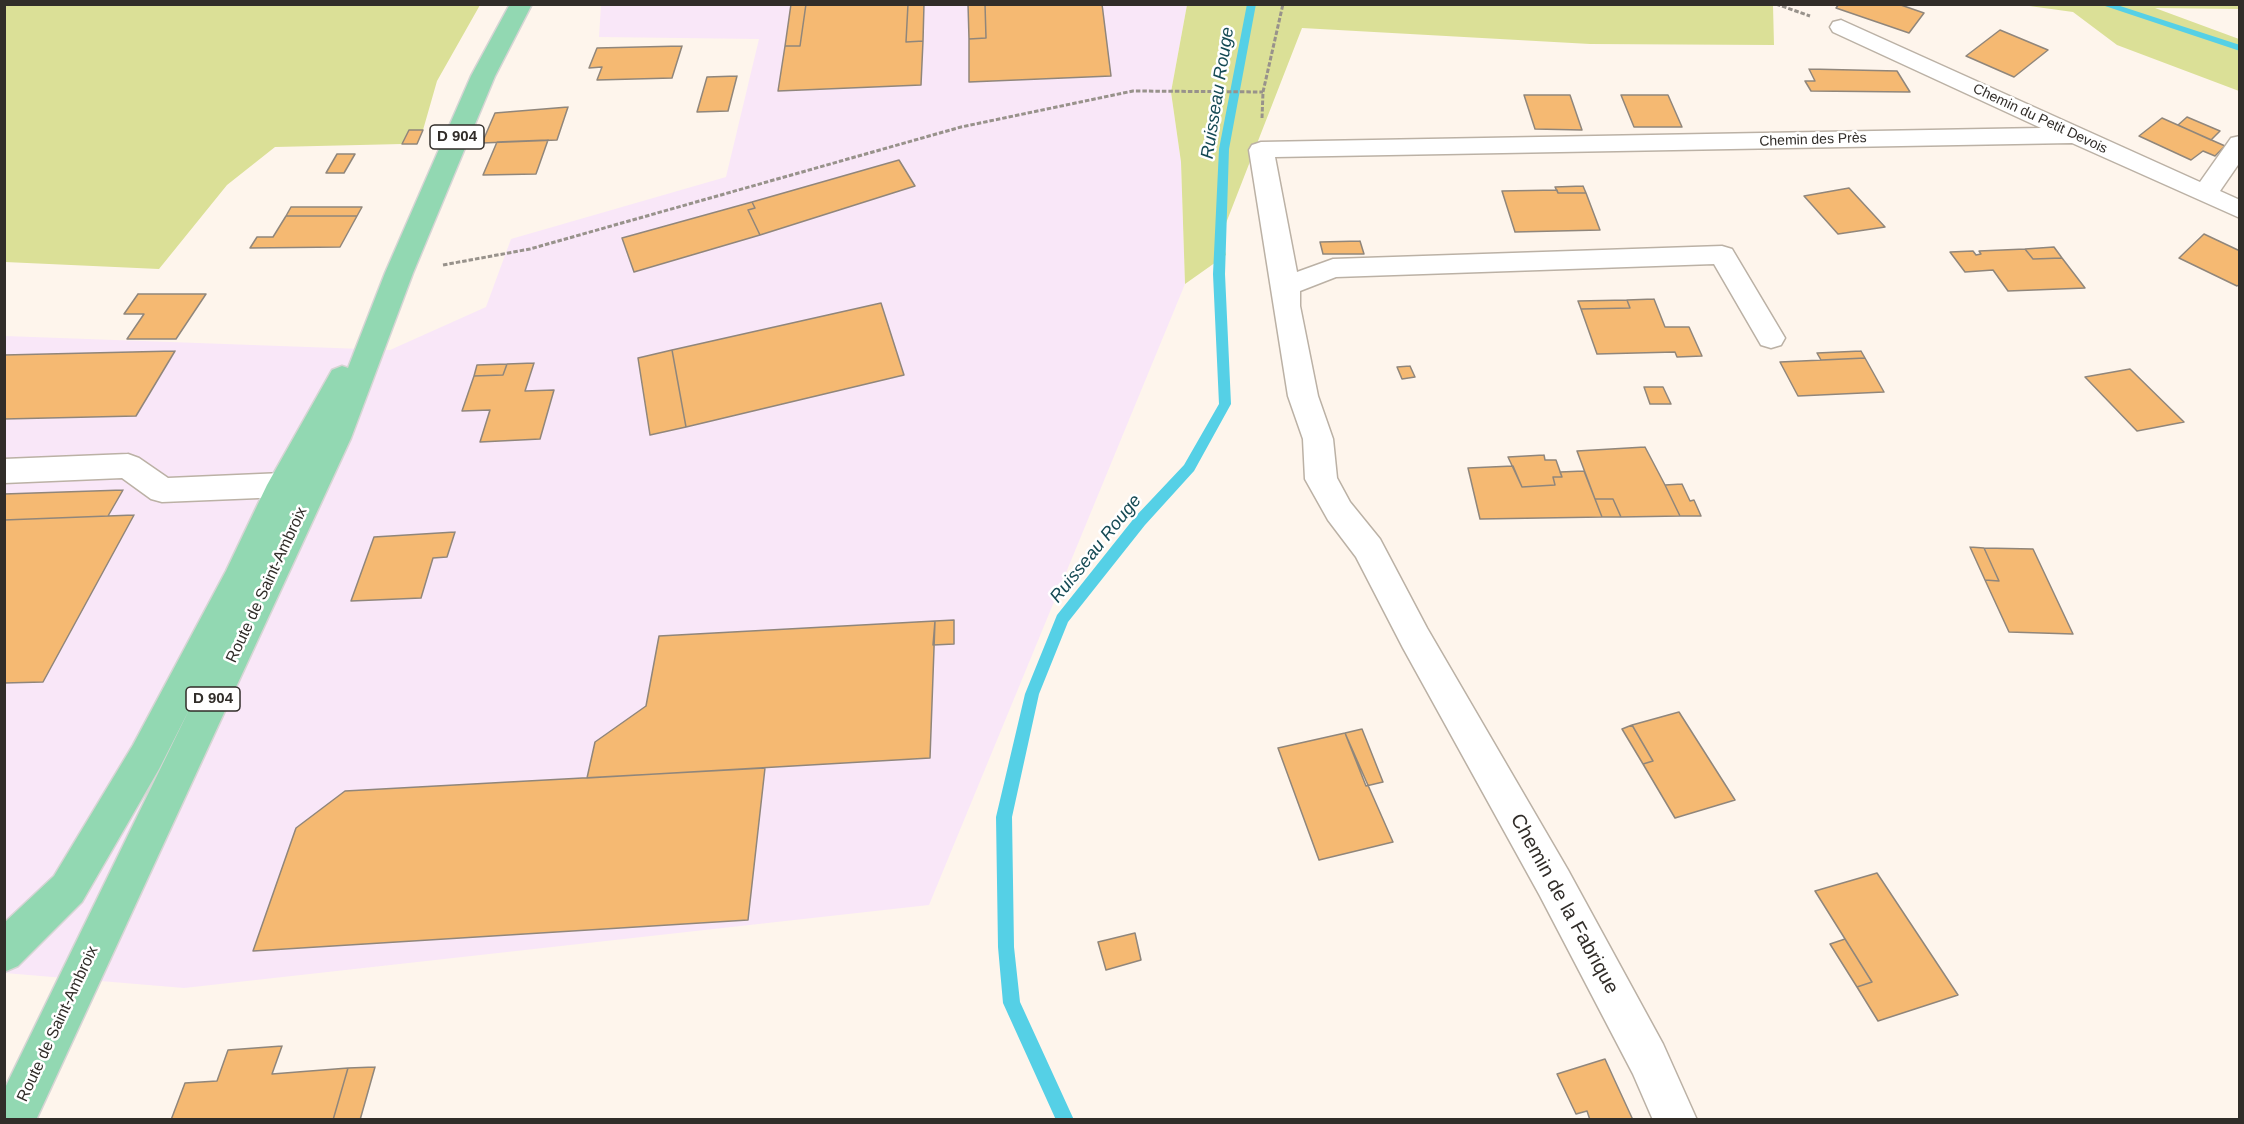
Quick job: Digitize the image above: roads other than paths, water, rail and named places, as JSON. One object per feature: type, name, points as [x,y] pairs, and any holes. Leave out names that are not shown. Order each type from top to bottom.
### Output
[{"type":"main road","name":"Route de Saint-Ambroix","points":[[13,1119],[336,438],[399,273],[483,76],[521,4]]},
{"type":"main road","name":"Route de Saint-Ambroix","points":[[4,952],[68,889],[146,757],[240,576],[283,485],[399,273]]},
{"type":"street","name":"Chemin du Petit Devois","points":[[1841,27],[2240,210]]},
{"type":"street","name":"Chemin des Près","points":[[1261,150],[1549,147],[2077,135]]},
{"type":"street","points":[[2204,194],[2240,143]]},
{"type":"street","name":"Chemin de la Fabrique","points":[[1261,150],[1303,396],[1318,439],[1321,478],[1340,511],[1368,548],[1445,692],[1554,883],[1648,1059],[1675,1119]]},
{"type":"street","points":[[1286,286],[1333,268],[1722,255],[1771,338]]},
{"type":"street","points":[[4,471],[128,466],[162,490],[283,485]]},
{"type":"waterway","name":"Ruisseau Rouge","points":[[1065,1120],[1012,1003],[1006,947],[1004,817],[1032,694],[1062,619],[1140,521],[1189,468],[1225,404],[1219,274],[1224,149],[1252,4]]},
{"type":"waterway","points":[[2103,4],[2240,48]]}]
